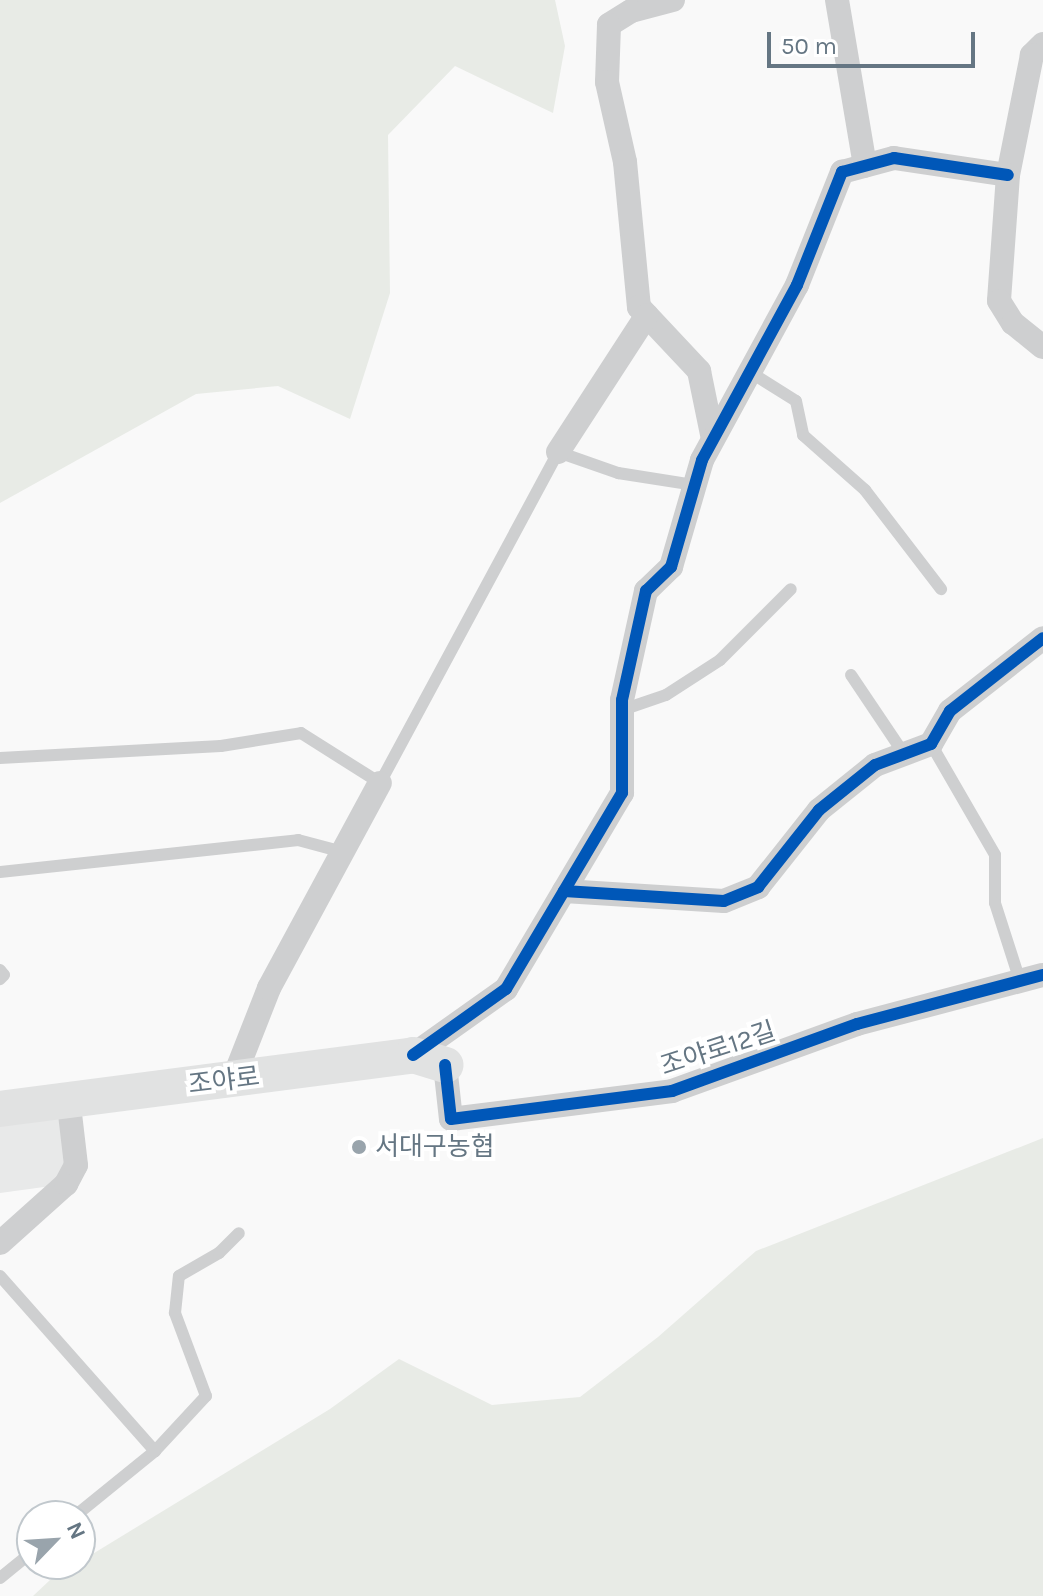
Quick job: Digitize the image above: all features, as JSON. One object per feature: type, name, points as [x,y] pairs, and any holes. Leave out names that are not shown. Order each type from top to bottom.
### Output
[{"type":"main road","name":"조야로","points":[[0,1109],[68,1097],[429,1060]]},
{"type":"street","points":[[673,0],[631,11],[609,25],[607,82],[625,162],[639,307],[699,371],[713,439]]},
{"type":"street","points":[[837,0],[865,166]]},
{"type":"street","points":[[1043,44],[1032,55],[1008,175],[999,301],[1013,323],[1043,347]]},
{"type":"street","points":[[429,1060],[506,989],[622,793],[622,710],[646,591],[671,567],[695,485],[713,439],[797,285],[842,172],[894,158],[1008,175]]},
{"type":"street","points":[[558,452],[647,315]]},
{"type":"street","points":[[564,891],[724,901],[758,887],[819,810],[875,765],[931,744],[950,711],[1043,638]]},
{"type":"street","points":[[233,1080],[269,988],[380,783]]},
{"type":"street","name":"조야로12길","points":[[429,1060],[451,1119],[672,1091],[857,1024],[1031,978]]},
{"type":"street","points":[[0,1243],[66,1184],[76,1165],[68,1097]]},
{"type":"lane","points":[[750,372],[796,401],[803,435],[865,490],[941,589]]},
{"type":"lane","points":[[0,758],[221,746],[301,733],[380,783],[558,452],[618,473],[695,485]]},
{"type":"lane","points":[[622,710],[666,695],[720,660],[791,589]]},
{"type":"lane","points":[[851,675],[904,754]]},
{"type":"lane","points":[[931,744],[995,855],[995,903],[1031,978]]},
{"type":"lane","points":[[0,872],[298,840],[343,852]]},
{"type":"lane","points":[[0,970],[4,975],[0,979]]},
{"type":"lane","points":[[95,1500],[155,1451],[206,1396],[175,1313],[179,1276],[219,1253],[239,1233]]},
{"type":"lane","points":[[0,1276],[155,1451]]},
{"type":"lane","points":[[0,1578],[16,1565]]},
{"type":"shaded area","points":[[0,0],[555,0],[565,46],[553,113],[455,66],[388,135],[390,293],[350,419],[278,386],[196,394],[0,503]]},
{"type":"shaded area","points":[[68,1097],[66,1184],[0,1193],[0,1109]]},
{"type":"shaded area","points":[[1043,1138],[1043,1596],[33,1596],[50,1580],[96,1580],[96,1552],[330,1409],[399,1359],[492,1405],[580,1397],[658,1337],[756,1251]]},
{"type":"cycle path","points":[[413,1055],[506,989],[622,793],[622,700],[646,591],[671,567],[702,460],[797,285],[842,172],[894,158],[1008,175]]},
{"type":"cycle path","points":[[564,891],[724,901],[758,887],[819,810],[875,765],[931,744],[950,711],[1043,638]]},
{"type":"cycle path","points":[[445,1065],[451,1119],[672,1091],[857,1024],[1043,975]]},
{"type":"place","name":"서대구농협","points":[[359,1147]]}]
